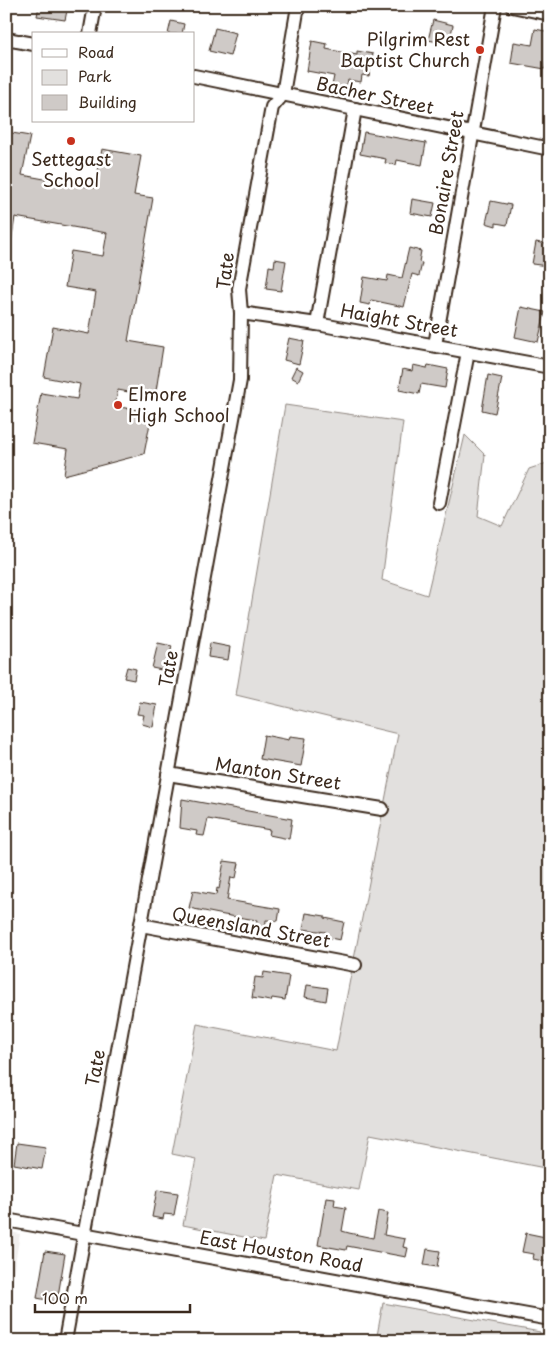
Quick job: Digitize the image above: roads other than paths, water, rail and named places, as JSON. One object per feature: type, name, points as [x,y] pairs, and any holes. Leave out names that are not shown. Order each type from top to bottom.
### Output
[{"type":"street","points":[[90,32],[95,6]]},
{"type":"street","name":"Tate","points":[[65,1341],[240,380],[241,313],[239,289],[272,107],[283,94],[298,6]]},
{"type":"street","name":"Bonaire Street","points":[[435,345],[495,6]]},
{"type":"street","points":[[512,6],[550,14]]},
{"type":"street","points":[[6,39],[32,44]]},
{"type":"street","name":"Bacher Street","points":[[195,76],[550,149]]},
{"type":"street","points":[[317,324],[355,109]]},
{"type":"street","name":"Haight Street","points":[[241,313],[317,324],[550,367]]},
{"type":"street","points":[[438,503],[468,352]]},
{"type":"street","name":"Manton Street","points":[[168,774],[382,809]]},
{"type":"street","name":"Queensland Street","points":[[141,926],[354,964]]},
{"type":"street","name":"East Houston Road","points":[[6,1220],[550,1319]]},
{"type":"place","name":"Pilgrim Rest Baptist Church","points":[[480,50]]},
{"type":"place","name":"Settegast School","points":[[71,141]]},
{"type":"place","name":"Elmore High School","points":[[118,405]]}]
